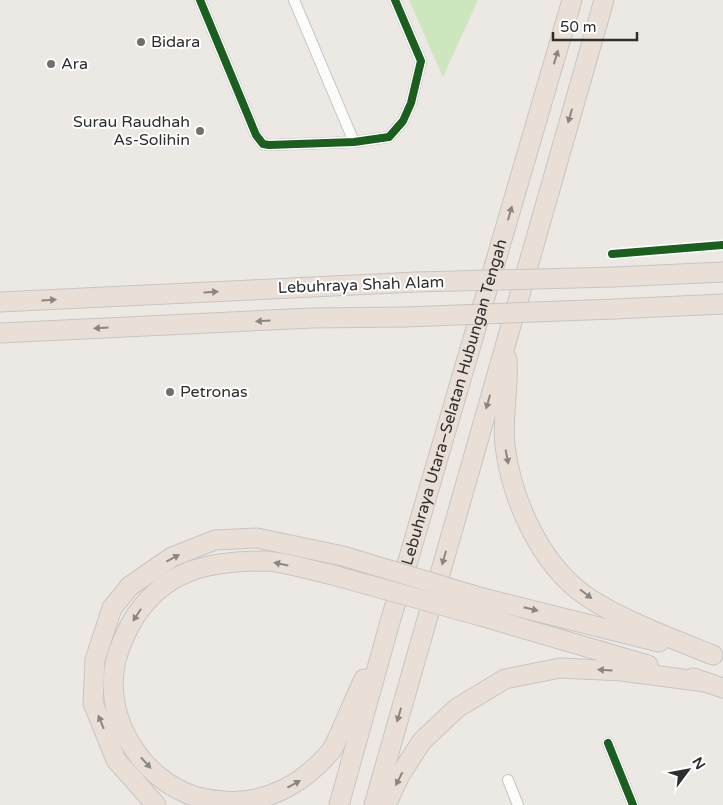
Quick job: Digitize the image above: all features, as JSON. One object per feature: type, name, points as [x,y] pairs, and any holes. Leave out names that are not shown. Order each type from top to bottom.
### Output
[{"type":"highway","name":"Lebuhraya Utara–Selatan Hubungan Tengah","points":[[339,805],[388,629],[572,0]]},
{"type":"highway","name":"Lebuhraya Utara–Selatan Hubungan Tengah","points":[[374,805],[604,0]]},
{"type":"highway","name":"Lebuhraya Shah Alam","points":[[0,302],[416,282],[723,272]]},
{"type":"highway","name":"Lebuhraya Shah Alam","points":[[0,333],[312,318],[405,317],[723,304]]},
{"type":"highway","points":[[506,338],[508,370],[505,402],[505,445],[514,490],[531,530],[555,566],[586,595],[635,621],[718,656]]},
{"type":"highway","points":[[156,805],[116,760],[93,703],[94,660],[112,608],[130,586],[172,558],[215,540],[258,538],[343,556],[480,606],[723,688]]},
{"type":"highway","points":[[388,629],[332,750],[301,780],[280,792],[259,799],[233,802],[208,799],[187,793],[164,781],[144,763],[126,737],[116,709],[114,672],[119,646],[134,617],[147,599],[164,585],[189,572],[212,565],[267,561],[718,656]]},
{"type":"highway","points":[[386,805],[400,775],[422,741],[457,708],[505,679],[560,668],[622,671],[705,682]]},
{"type":"street","points":[[200,0],[256,135],[263,144],[354,142],[389,137],[403,121],[411,103],[421,61],[395,0]]},
{"type":"street","points":[[294,0],[354,142]]},
{"type":"street","points":[[608,743],[633,805]]},
{"type":"street","points":[[508,780],[518,805]]},
{"type":"green space","points":[[409,0],[478,0],[443,77]]},
{"type":"cycle path","points":[[200,0],[256,135],[263,144],[269,145],[354,142],[389,137],[403,121],[411,103],[421,61],[395,0]]},
{"type":"cycle path","points":[[612,254],[723,245]]},
{"type":"cycle path","points":[[608,743],[633,805]]},
{"type":"place","name":"Bidara","points":[[141,42]]},
{"type":"place","name":"Ara","points":[[51,64]]},
{"type":"place","name":"Surau Raudhah As-Solihin","points":[[200,131]]},
{"type":"place","name":"Petronas","points":[[170,392]]}]
